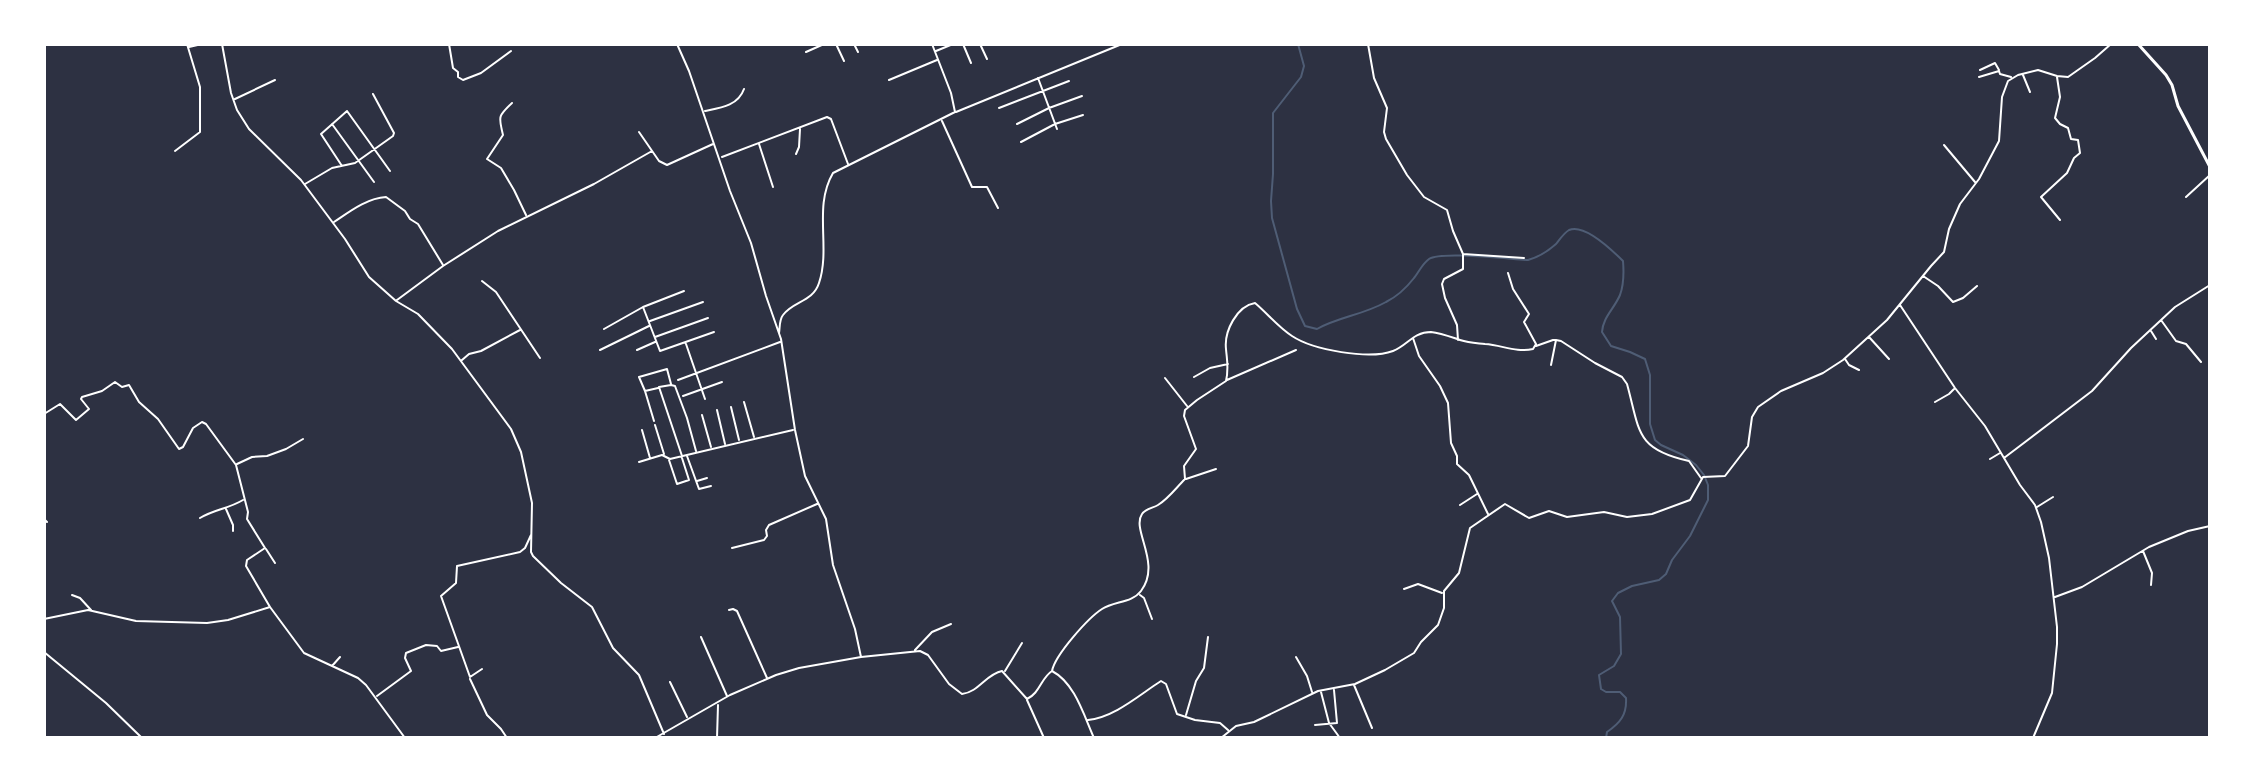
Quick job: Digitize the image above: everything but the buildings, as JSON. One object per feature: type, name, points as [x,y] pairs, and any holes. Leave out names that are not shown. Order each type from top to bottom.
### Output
[{"type":"main road","points":[[2138,44],[2172,85],[2178,106],[2210,167]]},
{"type":"street","points":[[175,151],[200,132],[200,87],[187,46],[202,44]]},
{"type":"street","points":[[222,44],[234,100],[249,129],[304,185],[345,239],[365,273],[396,301],[426,321],[497,407],[516,439],[532,503],[533,556],[592,607],[613,648],[639,675],[664,734]]},
{"type":"street","points":[[449,44],[453,68],[463,80],[481,73],[511,51]]},
{"type":"street","points":[[677,44],[751,243],[779,335],[805,476],[826,521],[833,565],[855,629],[861,657]]},
{"type":"street","points":[[806,52],[824,44]]},
{"type":"street","points":[[836,44],[844,61]]},
{"type":"street","points":[[854,44],[858,52]]},
{"type":"street","points":[[932,44],[955,112]]},
{"type":"street","points":[[935,51],[953,44]]},
{"type":"street","points":[[963,44],[971,63]]},
{"type":"street","points":[[980,44],[987,59]]},
{"type":"street","points":[[1104,44],[1106,50]]},
{"type":"street","points":[[779,335],[784,313],[811,297],[818,287],[823,257],[821,226],[827,187],[833,173],[955,112],[1122,44]]},
{"type":"street","points":[[1368,44],[1374,78],[1387,108],[1386,139],[1421,194],[1447,210],[1463,255],[1463,269],[1444,279],[1442,284],[1457,325],[1458,340]]},
{"type":"street","points":[[1703,478],[1725,476],[1746,451],[1752,415],[1760,405],[1845,359],[1900,305],[1945,251],[1949,229],[1960,204],[1976,183],[1999,141],[2006,84],[2012,78],[2040,70],[2065,77],[2073,74],[2111,44]]},
{"type":"street","points":[[889,80],[938,60]]},
{"type":"street","points":[[1980,70],[1995,63],[2000,74],[2012,78]]},
{"type":"street","points":[[1979,77],[2000,71]]},
{"type":"street","points":[[2022,74],[2030,92]]},
{"type":"street","points":[[2057,76],[2060,103],[2055,118],[2068,128],[2071,139],[2078,140],[2080,153],[2066,175],[2041,197],[2060,220]]},
{"type":"street","points":[[1037,78],[1057,129]]},
{"type":"street","points":[[234,100],[275,80]]},
{"type":"street","points":[[999,108],[1069,81]]},
{"type":"street","points":[[703,111],[733,103],[744,89]]},
{"type":"street","points":[[304,185],[332,168],[358,161],[390,140],[394,133],[373,94]]},
{"type":"street","points":[[1017,124],[1082,96]]},
{"type":"street","points":[[512,103],[500,115],[503,137],[487,159],[501,168],[526,216]]},
{"type":"street","points":[[343,167],[321,136],[331,123],[347,111],[390,171]]},
{"type":"street","points":[[1021,142],[1055,124],[1083,115]]},
{"type":"street","points":[[720,158],[829,117],[848,165]]},
{"type":"street","points":[[942,120],[972,187],[987,187],[998,208]]},
{"type":"street","points":[[331,123],[374,182]]},
{"type":"street","points":[[796,154],[800,127]]},
{"type":"street","points":[[639,132],[659,161],[667,165],[714,143]]},
{"type":"street","points":[[758,143],[773,187]]},
{"type":"street","points":[[1944,145],[1976,183]]},
{"type":"street","points":[[396,301],[484,239],[652,151]]},
{"type":"street","points":[[2186,197],[2210,175]]},
{"type":"street","points":[[332,222],[379,197],[386,197],[418,224],[443,266]]},
{"type":"street","points":[[1463,255],[1524,258]]},
{"type":"street","points":[[1508,273],[1513,289],[1529,314],[1524,324],[1536,346]]},
{"type":"street","points":[[1923,276],[1953,302],[1977,286]]},
{"type":"street","points":[[482,281],[496,292],[540,358]]},
{"type":"street","points":[[2004,458],[2092,391],[2175,307],[2210,285]]},
{"type":"street","points":[[604,329],[643,307],[684,291]]},
{"type":"street","points":[[600,350],[649,323],[703,302]]},
{"type":"street","points":[[1226,381],[1229,364],[1225,346],[1228,335],[1239,311],[1250,304],[1258,305],[1290,335],[1323,349],[1366,354],[1390,352],[1413,336],[1426,332],[1519,351],[1531,350],[1553,340],[1561,341],[1622,377],[1627,384],[1642,438],[1658,450],[1689,461],[1703,478]]},
{"type":"street","points":[[1900,305],[1955,388],[1985,426],[2036,508],[2049,558],[2057,627],[2052,693],[2033,738]]},
{"type":"street","points":[[643,307],[660,351],[714,332]]},
{"type":"street","points":[[654,337],[708,318]]},
{"type":"street","points":[[2161,319],[2176,341],[2186,344],[2201,362]]},
{"type":"street","points":[[462,361],[469,354],[486,349],[521,330]]},
{"type":"street","points":[[2150,330],[2156,339]]},
{"type":"street","points":[[1413,336],[1419,356],[1448,403],[1451,443],[1457,464],[1466,471],[1489,515]]},
{"type":"street","points":[[1868,337],[1889,359]]},
{"type":"street","points":[[1551,365],[1556,340]]},
{"type":"street","points":[[637,350],[656,342]]},
{"type":"street","points":[[678,380],[781,342]]},
{"type":"street","points":[[685,343],[705,399]]},
{"type":"street","points":[[1185,479],[1184,466],[1196,449],[1184,416],[1188,407],[1226,381],[1296,350]]},
{"type":"street","points":[[1845,359],[1859,370]]},
{"type":"street","points":[[1194,377],[1210,368],[1229,364]]},
{"type":"street","points":[[659,387],[689,480],[677,484],[639,377],[667,369],[671,385]]},
{"type":"street","points":[[1165,378],[1188,407]]},
{"type":"street","points":[[44,414],[60,404],[75,420],[89,409],[82,397],[102,391],[115,382],[122,387],[127,384],[179,449],[193,428],[202,422],[236,465],[248,523],[275,563]]},
{"type":"street","points":[[683,396],[722,382]]},
{"type":"street","points":[[645,391],[675,386],[696,452]]},
{"type":"street","points":[[1935,402],[1955,388]]},
{"type":"street","points":[[744,402],[754,438]]},
{"type":"street","points":[[731,407],[740,441]]},
{"type":"street","points":[[717,410],[725,445]]},
{"type":"street","points":[[702,415],[711,448]]},
{"type":"street","points":[[642,430],[650,459]]},
{"type":"street","points":[[639,462],[683,456],[795,430]]},
{"type":"street","points":[[236,465],[252,457],[267,456],[286,449],[303,439]]},
{"type":"street","points":[[1990,459],[2001,453]]},
{"type":"street","points":[[683,456],[699,489],[711,486]]},
{"type":"street","points":[[1027,699],[1036,694],[1065,647],[1099,612],[1138,595],[1144,587],[1149,556],[1140,528],[1142,513],[1163,502],[1185,479],[1216,469]]},
{"type":"street","points":[[696,481],[707,478]]},
{"type":"street","points":[[1221,738],[1236,726],[1254,722],[1312,694],[1353,684],[1415,652],[1438,625],[1444,608],[1443,594],[1459,573],[1470,528],[1505,504],[1529,518],[1549,511],[1567,517],[1604,512],[1630,517],[1652,514],[1690,500],[1703,478]]},
{"type":"street","points":[[1460,505],[1478,493]]},
{"type":"street","points":[[2036,508],[2053,497]]},
{"type":"street","points":[[200,518],[220,507],[226,508],[244,500]]},
{"type":"street","points":[[732,548],[764,540],[769,525],[819,503]]},
{"type":"street","points":[[226,508],[233,531]]},
{"type":"street","points":[[44,519],[47,522]]},
{"type":"street","points":[[2054,597],[2082,587],[2143,550],[2188,531],[2210,526]]},
{"type":"street","points":[[507,738],[487,715],[441,600],[443,594],[456,583],[457,566],[523,550],[531,534]]},
{"type":"street","points":[[265,548],[247,560],[246,566],[270,607],[304,653],[358,678],[376,697],[405,738]]},
{"type":"street","points":[[2143,550],[2152,573],[2151,585]]},
{"type":"street","points":[[1404,589],[1418,584],[1443,594]]},
{"type":"street","points":[[72,595],[79,597],[91,611]]},
{"type":"street","points":[[1138,595],[1144,598],[1152,619]]},
{"type":"street","points":[[44,619],[75,611],[91,611],[136,621],[207,623],[270,607]]},
{"type":"street","points":[[729,610],[737,611],[768,679]]},
{"type":"street","points":[[914,651],[932,632],[951,624]]},
{"type":"street","points":[[701,637],[727,698]]},
{"type":"street","points":[[1186,716],[1196,681],[1204,668],[1208,637]]},
{"type":"street","points":[[1004,672],[1022,643]]},
{"type":"street","points":[[376,697],[411,671],[406,653],[426,645],[437,646],[441,651],[458,647]]},
{"type":"street","points":[[655,738],[727,698],[799,668],[914,651],[928,655],[949,684],[962,694],[976,690],[997,672],[1004,672],[1027,699],[1044,738]]},
{"type":"street","points":[[44,652],[106,703],[142,738]]},
{"type":"street","points":[[331,667],[340,657]]},
{"type":"street","points":[[1296,657],[1307,676],[1312,694]]},
{"type":"street","points":[[470,677],[482,669]]},
{"type":"street","points":[[1052,671],[1067,684],[1094,738]]},
{"type":"street","points":[[1087,720],[1113,712],[1161,681],[1166,684],[1176,713],[1195,720],[1220,723],[1229,731]]},
{"type":"street","points":[[670,682],[688,718]]},
{"type":"street","points":[[1353,684],[1372,728]]},
{"type":"street","points":[[1315,725],[1336,724],[1334,689]]},
{"type":"street","points":[[1321,691],[1329,723],[1340,738]]},
{"type":"street","points":[[717,738],[718,703]]},
{"type":"waterway","points":[[1298,44],[1304,66],[1301,77],[1273,113],[1271,201],[1272,218],[1297,309],[1305,326],[1317,329],[1386,302],[1408,285],[1429,259],[1436,257],[1528,260],[1546,252],[1567,231],[1576,229],[1598,239],[1623,261],[1621,291],[1602,332],[1611,346],[1645,359],[1650,375],[1650,424],[1655,440],[1696,465],[1708,485],[1708,500],[1666,574],[1659,580],[1632,586],[1618,593],[1612,601],[1620,617],[1621,654],[1614,666],[1599,675],[1601,689],[1620,692],[1626,698],[1626,704],[1622,718],[1607,732],[1606,738]]}]
